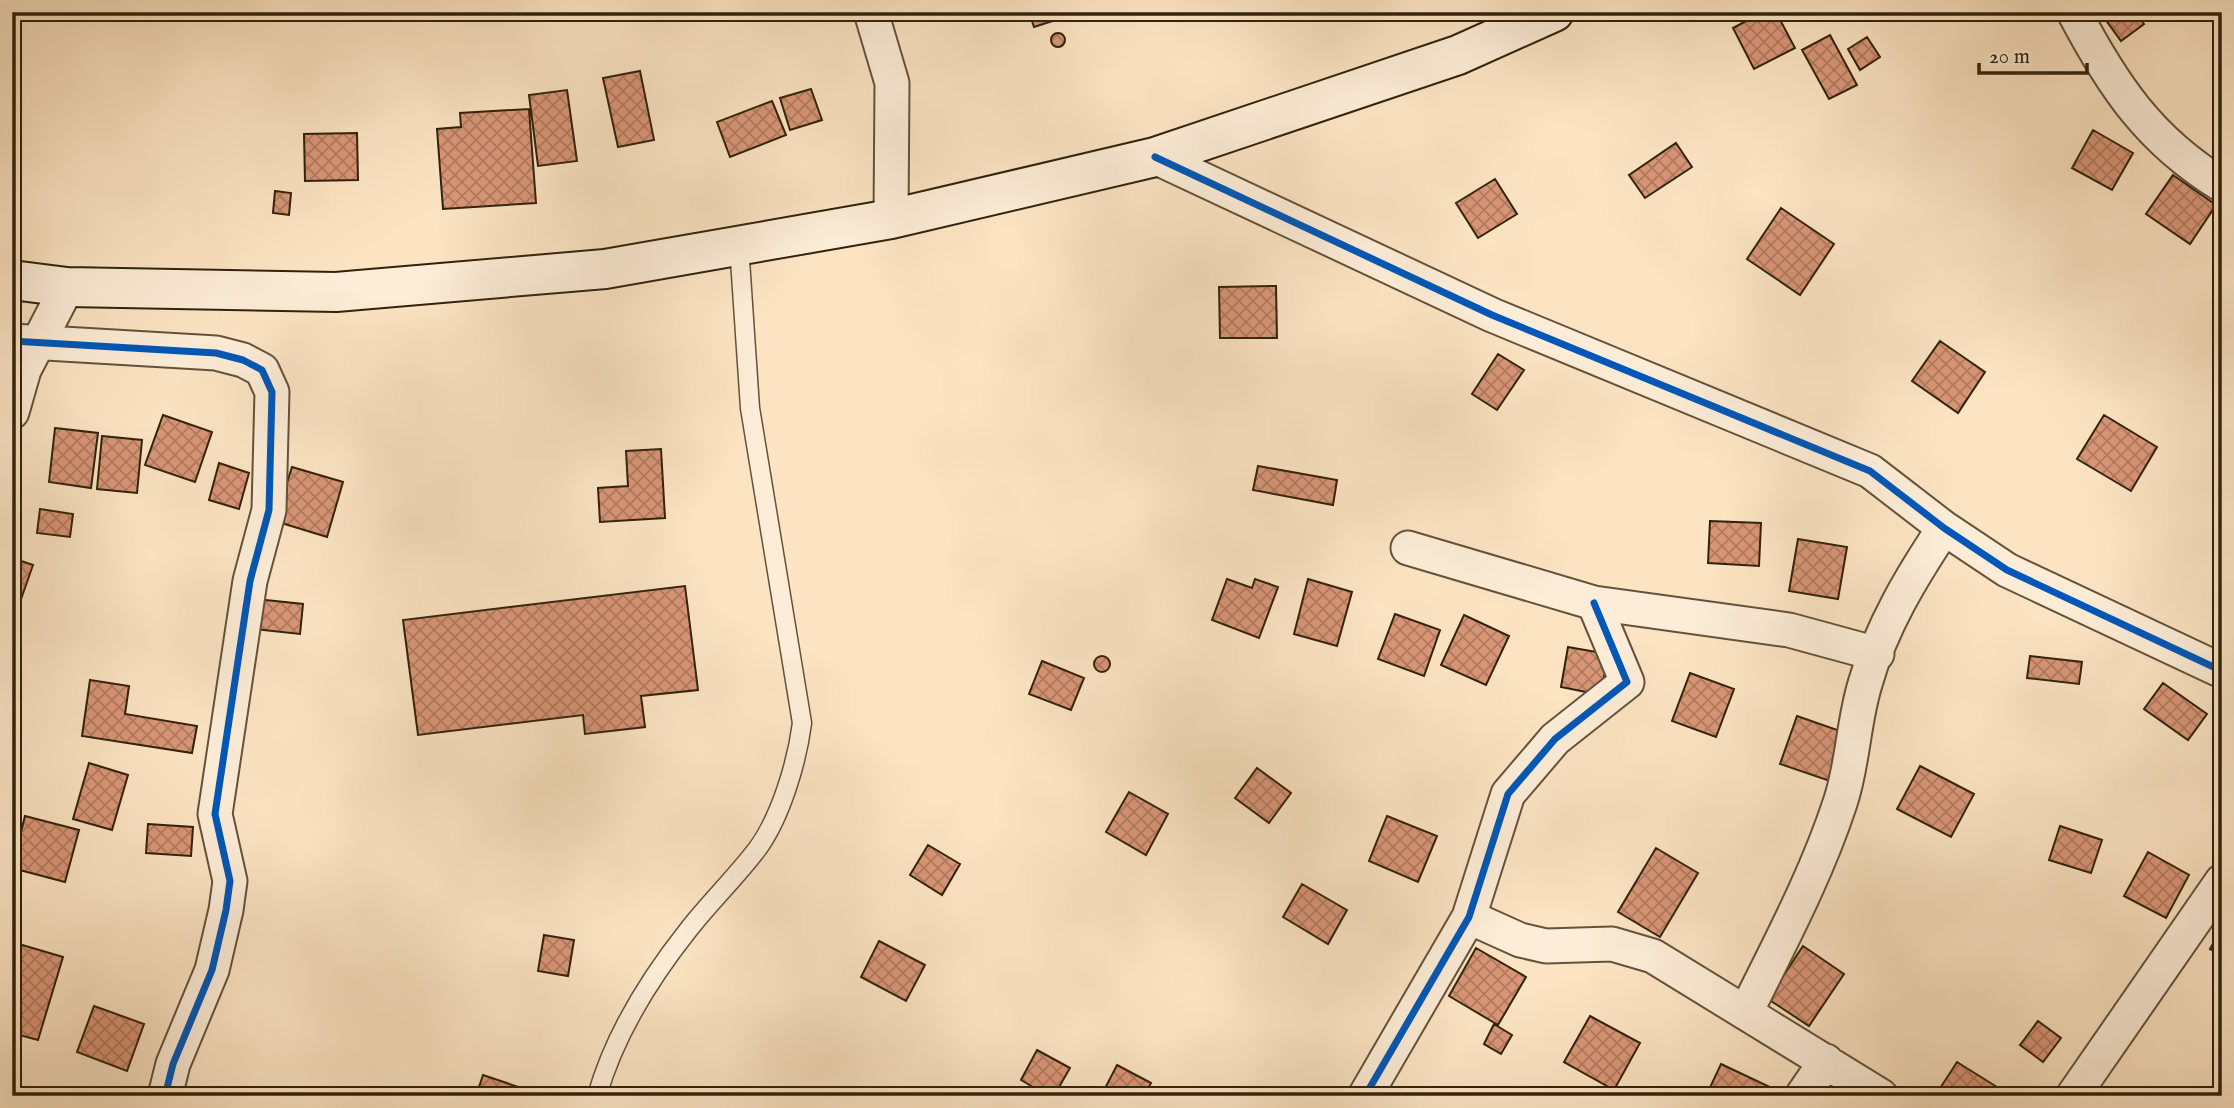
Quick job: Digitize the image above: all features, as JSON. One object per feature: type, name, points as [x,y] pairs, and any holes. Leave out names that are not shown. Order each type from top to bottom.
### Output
[{"type":"main road","points":[[12,280],[67,287],[336,292],[605,269],[891,219],[1155,157],[1458,55],[1554,12]]},
{"type":"street","points":[[871,12],[892,83],[891,219]]},
{"type":"street","points":[[2074,12],[2106,73],[2158,136],[2222,185]]},
{"type":"street","points":[[1155,157],[1492,315],[1870,471],[1944,528],[2007,570],[2222,671]]},
{"type":"street","points":[[12,412],[24,370],[26,342],[67,287]]},
{"type":"street","points":[[26,342],[216,353],[243,360],[262,370],[272,392],[270,510],[250,581],[215,814],[230,881],[226,910],[212,970],[173,1064],[165,1096]]},
{"type":"street","points":[[1746,1012],[1821,862],[1848,777],[1865,683],[1908,583],[1944,528]]},
{"type":"street","points":[[1408,548],[1594,603],[1789,630],[1877,654]]},
{"type":"street","points":[[1365,1096],[1469,917],[1508,794],[1555,739],[1627,682],[1594,603]]},
{"type":"street","points":[[2073,1096],[2222,881]]},
{"type":"street","points":[[1469,917],[1520,940],[1546,946],[1612,944],[1653,956],[1881,1096]]},
{"type":"street","points":[[1802,1096],[1826,1061]]},
{"type":"lane","points":[[597,1096],[608,1056],[644,995],[688,931],[760,846],[797,761],[802,723],[750,408],[739,245]]},
{"type":"building","points":[[1029,12],[1074,12],[1075,14],[1034,27]]},
{"type":"building","points":[[1763,12],[1776,12],[1795,48],[1754,69],[1733,28]]},
{"type":"building","points":[[2100,12],[2135,12],[2144,24],[2121,41]]},
{"type":"building","points":[[1058,33],[1063,35],[1063,45],[1058,47],[1053,45],[1051,40],[1053,35]]},
{"type":"building","points":[[1830,35],[1857,85],[1829,99],[1802,50]]},
{"type":"building","points":[[1867,37],[1880,57],[1860,70],[1848,49]]},
{"type":"building","points":[[640,71],[654,140],[618,147],[603,78]]},
{"type":"building","points":[[811,89],[822,120],[790,130],[780,98]]},
{"type":"building","points":[[567,90],[577,161],[538,166],[529,95]]},
{"type":"building","points":[[772,101],[786,135],[730,157],[717,122]]},
{"type":"building","points":[[529,109],[536,203],[443,209],[437,129],[461,127],[460,113]]},
{"type":"building","points":[[2093,130],[2133,153],[2112,190],[2072,168]]},
{"type":"building","points":[[357,133],[358,180],[305,181],[304,134]]},
{"type":"building","points":[[1676,143],[1692,167],[1645,198],[1629,175]]},
{"type":"building","points":[[2173,175],[2216,205],[2190,244],[2146,214]]},
{"type":"building","points":[[1495,179],[1517,214],[1478,238],[1456,203]]},
{"type":"building","points":[[275,191],[291,193],[289,215],[273,213]]},
{"type":"building","points":[[1781,208],[1834,244],[1800,295],[1747,259]]},
{"type":"building","points":[[1276,286],[1277,338],[1220,338],[1219,287]]},
{"type":"building","points":[[1940,341],[1985,372],[1958,413],[1912,381]]},
{"type":"building","points":[[1498,354],[1524,370],[1497,410],[1472,394]]},
{"type":"building","points":[[163,415],[212,432],[195,482],[145,465]]},
{"type":"building","points":[[2104,415],[2157,447],[2131,491],[2077,459]]},
{"type":"building","points":[[55,428],[98,433],[91,488],[49,482]]},
{"type":"building","points":[[102,436],[142,440],[137,493],[97,489]]},
{"type":"building","points":[[661,449],[665,518],[600,522],[598,488],[628,486],[626,451]]},
{"type":"building","points":[[219,463],[249,473],[239,509],[209,500]]},
{"type":"building","points":[[1258,466],[1337,480],[1333,505],[1253,490]]},
{"type":"building","points":[[292,467],[343,482],[327,537],[275,521]]},
{"type":"building","points":[[40,509],[73,514],[70,537],[37,533]]},
{"type":"building","points":[[1710,521],[1761,523],[1759,566],[1708,563]]},
{"type":"building","points":[[1798,539],[1847,547],[1838,599],[1789,591]]},
{"type":"building","points":[[12,558],[33,565],[12,625]]},
{"type":"building","points":[[1227,579],[1252,588],[1255,579],[1278,587],[1259,638],[1212,620]]},
{"type":"building","points":[[1308,579],[1352,592],[1337,646],[1294,634]]},
{"type":"building","points":[[685,586],[698,690],[641,696],[645,727],[585,734],[583,715],[418,735],[403,620]]},
{"type":"building","points":[[256,599],[303,604],[300,634],[254,629]]},
{"type":"building","points":[[1395,614],[1440,630],[1424,676],[1378,659]]},
{"type":"building","points":[[1464,615],[1509,636],[1486,685],[1441,665]]},
{"type":"building","points":[[1568,647],[1608,654],[1601,695],[1561,687]]},
{"type":"building","points":[[1102,656],[1110,664],[1102,672],[1094,664]]},
{"type":"building","points":[[2030,656],[2082,662],[2079,684],[2027,678]]},
{"type":"building","points":[[1042,661],[1084,678],[1071,710],[1029,694]]},
{"type":"building","points":[[1690,673],[1734,689],[1716,737],[1672,721]]},
{"type":"building","points":[[90,680],[129,686],[125,714],[197,726],[192,753],[82,736]]},
{"type":"building","points":[[2163,683],[2207,714],[2188,740],[2144,709]]},
{"type":"building","points":[[1797,716],[1846,733],[1830,781],[1780,764]]},
{"type":"building","points":[[89,763],[128,775],[112,830],[73,819]]},
{"type":"building","points":[[1920,766],[1974,794],[1951,837],[1897,809]]},
{"type":"building","points":[[1257,768],[1291,793],[1269,823],[1235,798]]},
{"type":"building","points":[[1129,792],[1168,814],[1146,855],[1106,832]]},
{"type":"building","points":[[25,816],[79,830],[65,882],[12,868]]},
{"type":"building","points":[[1387,816],[1437,836],[1418,882],[1369,861]]},
{"type":"building","points":[[148,824],[193,827],[191,856],[146,853]]},
{"type":"building","points":[[2060,826],[2102,840],[2091,873],[2049,860]]},
{"type":"building","points":[[928,845],[960,864],[942,895],[910,875]]},
{"type":"building","points":[[1656,848],[1698,873],[1660,937],[1618,912]]},
{"type":"building","points":[[2148,852],[2189,875],[2166,918],[2124,896]]},
{"type":"building","points":[[1302,884],[1347,910],[1328,944],[1283,917]]},
{"type":"building","points":[[2222,927],[2222,955],[2210,949]]},
{"type":"building","points":[[544,935],[574,940],[568,976],[538,971]]},
{"type":"building","points":[[879,941],[925,965],[906,1001],[861,977]]},
{"type":"building","points":[[12,942],[63,957],[38,1040],[12,1033]]},
{"type":"building","points":[[1803,946],[1844,974],[1809,1026],[1768,999]]},
{"type":"building","points":[[1476,948],[1526,977],[1498,1025],[1449,996]]},
{"type":"building","points":[[94,1006],[144,1024],[127,1071],[77,1052]]},
{"type":"building","points":[[1590,1016],[1640,1043],[1614,1090],[1564,1062]]},
{"type":"building","points":[[2038,1021],[2061,1038],[2043,1062],[2020,1045]]},
{"type":"building","points":[[1494,1024],[1512,1035],[1501,1054],[1484,1044]]},
{"type":"building","points":[[1037,1050],[1070,1068],[1054,1096],[1048,1096],[1021,1080]]},
{"type":"building","points":[[1957,1062],[2005,1092],[2003,1096],[1935,1096]]},
{"type":"building","points":[[1721,1064],[1774,1089],[1771,1096],[1706,1096]]},
{"type":"building","points":[[1117,1065],[1151,1083],[1144,1096],[1101,1096]]},
{"type":"building","points":[[483,1075],[545,1096],[476,1096]]},
{"type":"cycle path","points":[[1155,157],[1492,315],[1870,471],[1944,528],[2007,570],[2222,671]]},
{"type":"cycle path","points":[[12,341],[216,353],[243,360],[262,370],[272,392],[269,510],[250,581],[215,814],[230,881],[226,910],[212,970],[173,1064],[165,1096]]},
{"type":"cycle path","points":[[1365,1096],[1469,917],[1508,794],[1555,739],[1627,682],[1594,603]]}]
